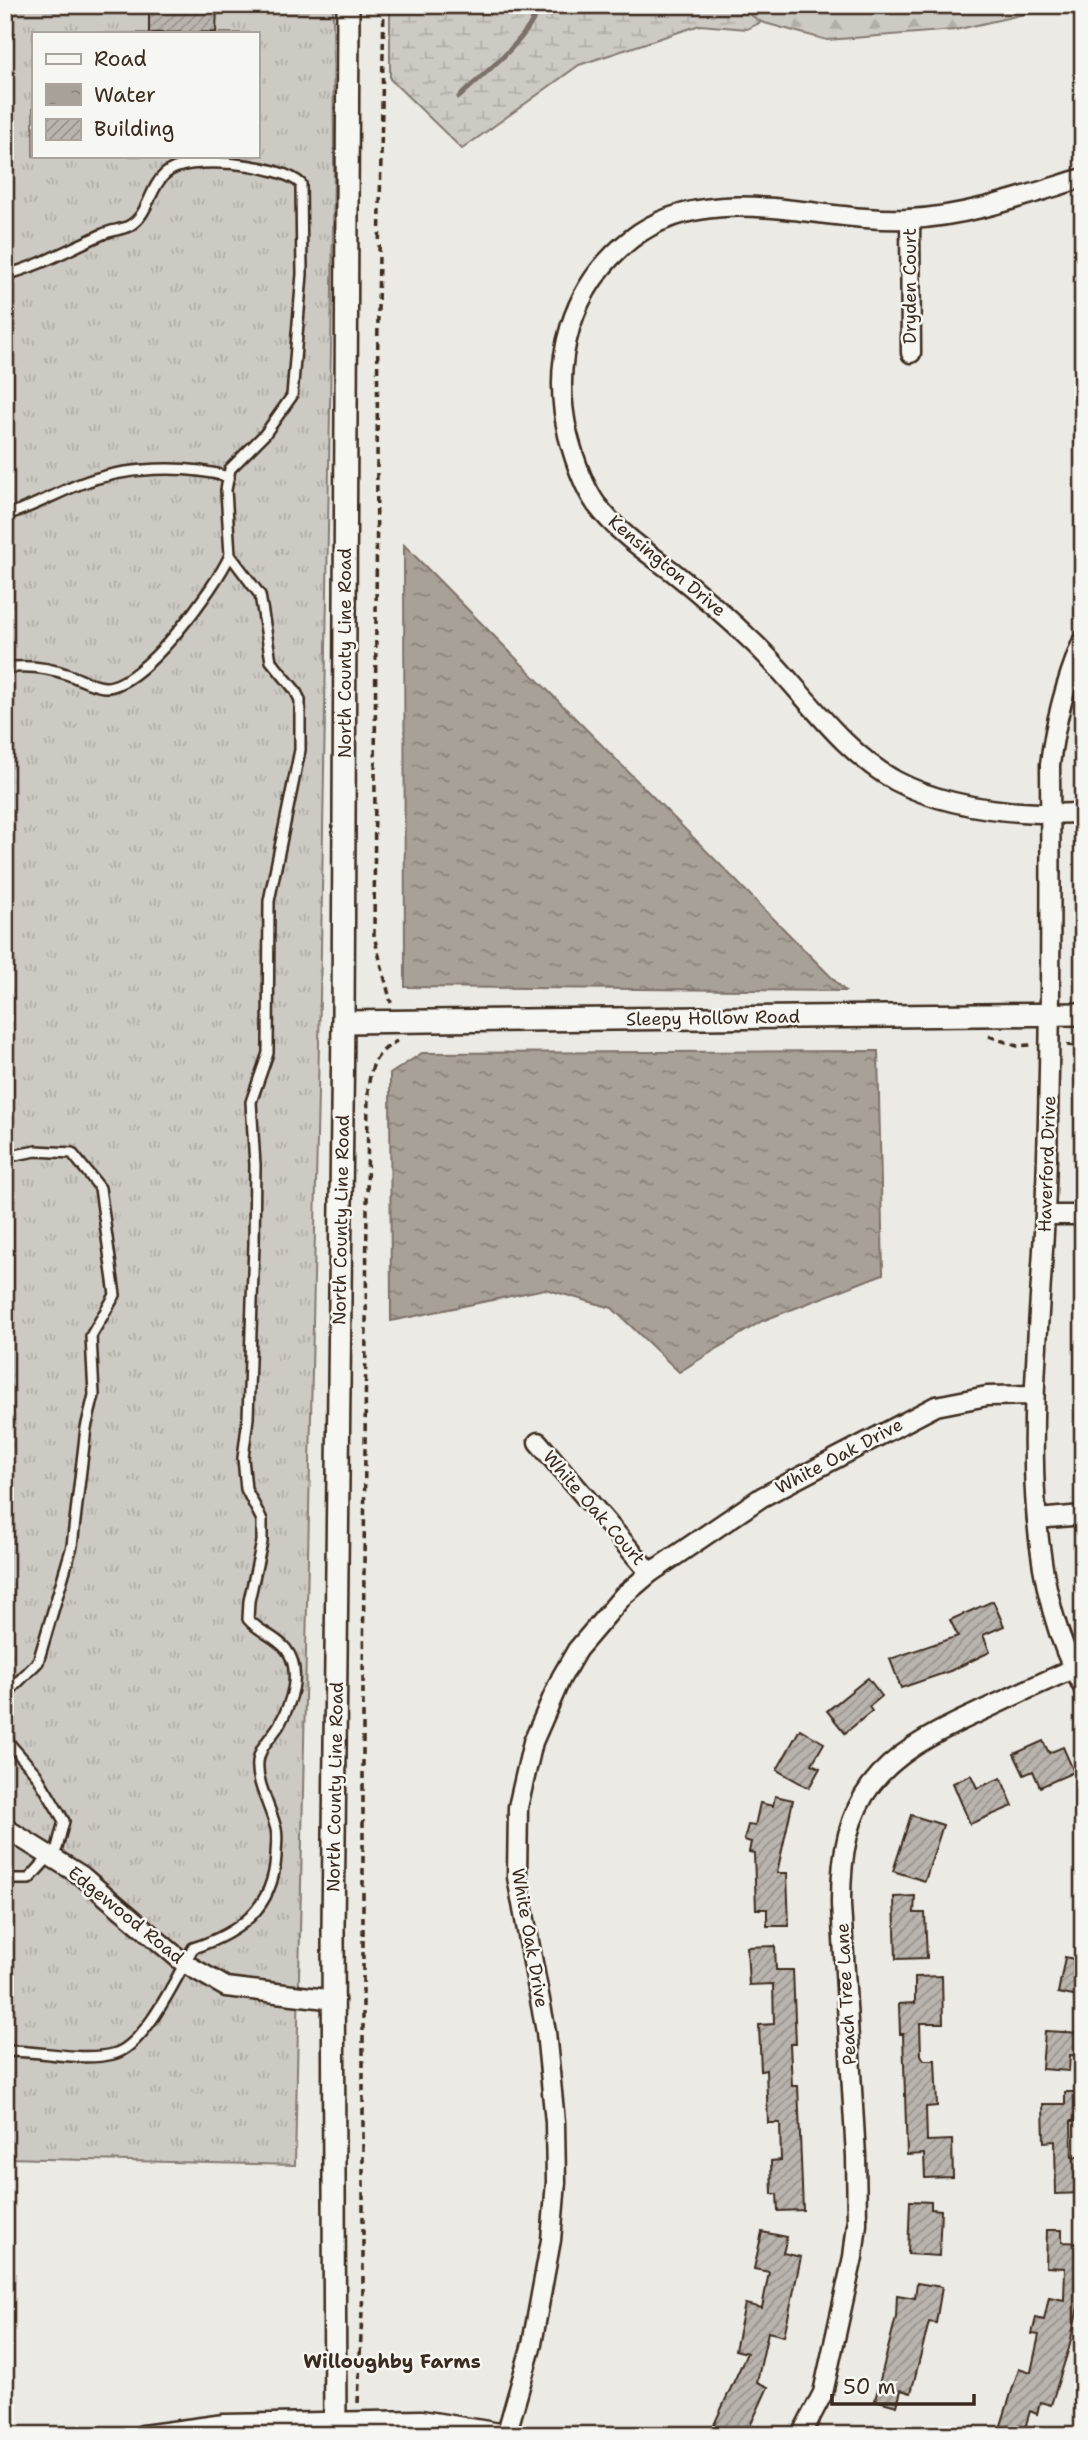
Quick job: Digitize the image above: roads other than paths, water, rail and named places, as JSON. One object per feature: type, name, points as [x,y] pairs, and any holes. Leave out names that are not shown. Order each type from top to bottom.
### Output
[{"type":"street","name":"North County Line Road","points":[[335,2428],[333,1901],[343,1022],[348,5]]},
{"type":"street","name":"Kensington Drive","points":[[1083,178],[997,204],[910,219],[715,208],[689,212],[645,229],[600,269],[587,285],[573,315],[560,377],[569,439],[580,472],[595,502],[615,526],[722,613],[786,674],[845,742],[876,768],[908,786],[972,806],[1051,814],[1083,813]]},
{"type":"street","name":"Dryden Court","points":[[910,219],[911,353]]},
{"type":"street","name":"Haverford Drive","points":[[1083,639],[1066,682],[1055,723],[1050,765],[1051,1014],[1046,1215],[1033,1395],[1037,1519],[1050,1603],[1073,1669],[1083,1687]]},
{"type":"street","name":"Sleepy Hollow Road","points":[[343,1022],[1083,1014]]},
{"type":"street","points":[[1046,1215],[1083,1215]]},
{"type":"street","name":"White Oak Drive","points":[[510,2433],[532,2344],[551,2240],[556,2182],[555,2122],[546,2032],[517,1877],[520,1797],[533,1742],[561,1678],[599,1623],[650,1573],[761,1497],[921,1412],[965,1399],[1033,1395]]},
{"type":"street","name":"White Oak Court","points":[[538,1442],[650,1573]]},
{"type":"street","points":[[1037,1519],[1083,1515]]},
{"type":"street","name":"Peach Tree Lane","points":[[801,2435],[823,2393],[853,2257],[857,2224],[856,2156],[841,1905],[841,1871],[849,1827],[866,1792],[908,1748],[944,1728],[1073,1669]]},
{"type":"street","name":"Edgewood Road","points":[[5,1828],[102,1892],[184,1964],[226,1987],[335,2000]]},
{"type":"street","points":[[143,2435],[223,2424],[335,2428],[421,2420],[510,2433]]},
{"type":"lane","points":[[5,275],[25,270],[106,233],[130,225],[144,211],[158,183],[173,167],[195,163],[236,165],[295,177],[302,184],[302,248],[292,396],[265,434],[230,469],[226,490],[230,555],[222,574],[193,615],[134,677],[120,686],[104,687],[45,667],[5,667]]},
{"type":"lane","points":[[5,515],[24,510],[82,482],[130,472],[210,472],[229,478]]},
{"type":"lane","points":[[5,2051],[95,2056],[114,2054],[129,2048],[157,2011],[193,1948],[214,1941],[258,1910],[268,1893],[275,1871],[277,1832],[260,1781],[258,1760],[266,1741],[278,1726],[295,1687],[293,1668],[287,1651],[248,1619],[262,1542],[262,1520],[246,1489],[243,1458],[248,1418],[254,1244],[255,1166],[251,1102],[268,1053],[269,901],[300,750],[300,700],[271,661],[260,595],[230,555]]},
{"type":"lane","points":[[5,1157],[36,1151],[72,1153],[100,1188],[115,1295],[91,1336],[94,1395],[86,1427],[72,1546],[38,1662],[12,1688],[5,1701]]},
{"type":"lane","points":[[5,1731],[9,1743],[36,1774],[64,1821],[57,1848],[29,1879],[5,1879]]},
{"type":"water","points":[[404,545],[845,991],[405,987]]},
{"type":"water","points":[[878,1051],[883,1274],[762,1321],[679,1372],[612,1308],[545,1289],[391,1321],[390,1074],[422,1053]]},
{"type":"waterway","points":[[459,97],[515,45],[537,10],[545,5]]},
{"type":"district","name":"Willoughby Farms","points":[[392,2361]]}]
